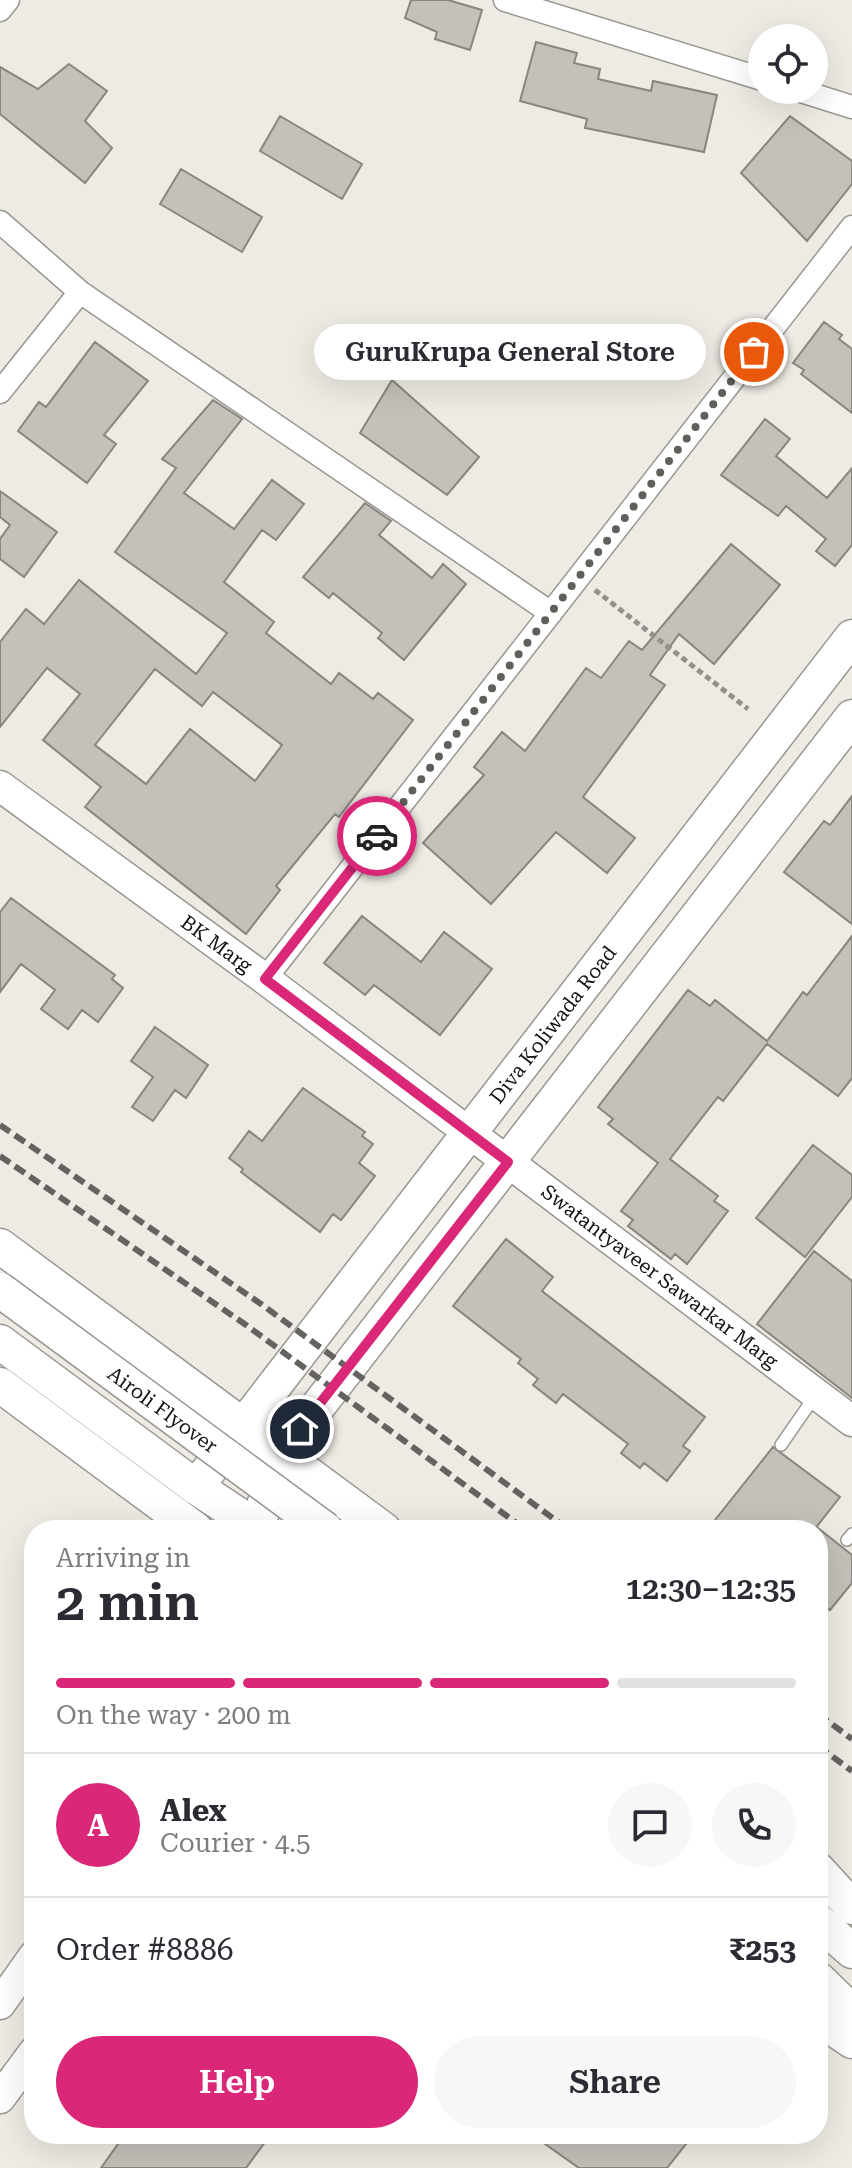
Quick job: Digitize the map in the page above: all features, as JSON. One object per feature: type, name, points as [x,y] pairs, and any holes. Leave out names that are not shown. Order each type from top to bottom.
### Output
[{"type":"main road","name":"Diva Koliwada Road","points":[[196,1487],[852,637]]},
{"type":"main road","points":[[262,1520],[281,1454],[852,717]]},
{"type":"main road","points":[[0,1246],[370,1520]]},
{"type":"main road","name":"Airoli Flyover","points":[[0,1290],[312,1520]]},
{"type":"main road","points":[[0,1342],[246,1520]]},
{"type":"main road","points":[[0,1385],[182,1520]]},
{"type":"main road","points":[[828,1881],[852,1907]]},
{"type":"main road","points":[[828,1930],[852,1951]]},
{"type":"main road","points":[[828,2002],[838,2025]]},
{"type":"street","points":[[0,10],[8,0]]},
{"type":"street","points":[[505,0],[748,75]]},
{"type":"street","points":[[828,99],[852,107]]},
{"type":"street","points":[[0,222],[80,292],[551,613]]},
{"type":"street","points":[[265,979],[852,227]]},
{"type":"street","points":[[0,392],[80,292]]},
{"type":"street","name":"BK Marg","points":[[0,786],[469,1132]]},
{"type":"street","name":"Swatantyaveer Sawarkar Marg","points":[[469,1132],[852,1421]]},
{"type":"street","points":[[0,2004],[24,1970]]},
{"type":"street","points":[[0,2098],[24,2066]]},
{"type":"lane","points":[[781,1445],[816,1394]]},
{"type":"path","points":[[578,578],[748,709]]},
{"type":"building","points":[[411,0],[448,0],[482,10],[470,50],[435,39],[437,32],[405,18]]},
{"type":"building","points":[[536,42],[577,53],[574,63],[600,69],[598,79],[651,91],[653,81],[717,95],[704,152],[585,128],[587,119],[520,101]]},
{"type":"building","points":[[69,64],[107,91],[85,121],[112,148],[85,183],[0,114],[0,67],[38,89]]},
{"type":"building","points":[[280,116],[362,164],[342,199],[260,151]]},
{"type":"building","points":[[790,116],[852,161],[852,184],[807,241],[741,173]]},
{"type":"building","points":[[181,169],[262,217],[242,252],[160,204]]},
{"type":"building","points":[[824,322],[842,335],[839,339],[852,349],[852,413],[801,374],[804,370],[793,363]]},
{"type":"building","points":[[95,342],[148,381],[104,435],[116,444],[87,483],[18,431],[39,402],[46,407]]},
{"type":"building","points":[[392,380],[479,457],[447,495],[360,433]]},
{"type":"building","points":[[213,400],[242,419],[184,493],[234,529],[272,480],[304,504],[276,540],[262,530],[224,582],[274,622],[266,633],[331,684],[339,673],[373,699],[378,693],[413,720],[339,817],[335,814],[276,886],[280,890],[246,934],[85,807],[101,787],[43,740],[80,694],[47,668],[0,727],[0,642],[26,609],[44,624],[79,580],[196,674],[227,633],[115,552],[176,468],[162,459]],"holes":[[[155,669],[202,706],[213,692],[282,745],[255,781],[190,729],[146,784],[95,745]]]},
{"type":"building","points":[[765,419],[790,439],[776,456],[827,498],[852,468],[852,545],[835,566],[816,551],[826,539],[786,506],[778,516],[721,475]]},
{"type":"building","points":[[0,491],[57,532],[24,577],[0,559],[0,539],[10,525],[0,517]]},
{"type":"building","points":[[365,503],[391,521],[379,535],[432,578],[443,564],[466,584],[404,660],[378,638],[382,633],[333,593],[329,598],[303,577]]},
{"type":"building","points":[[731,544],[780,585],[714,664],[679,634],[650,675],[665,685],[583,797],[635,838],[607,873],[556,832],[491,904],[423,843],[484,775],[474,767],[502,732],[525,751],[586,668],[601,678],[629,641],[642,650]]},
{"type":"building","points":[[852,796],[852,924],[784,872],[824,821],[830,825]]},
{"type":"building","points":[[11,898],[115,975],[112,979],[123,988],[98,1022],[82,1010],[68,1029],[41,1009],[55,990],[21,964],[0,992],[0,912]]},
{"type":"building","points":[[362,916],[421,962],[444,932],[492,969],[440,1035],[374,985],[365,995],[324,963]]},
{"type":"building","points":[[852,936],[852,1078],[838,1096],[767,1044],[723,1101],[718,1097],[670,1159],[718,1196],[714,1201],[728,1211],[687,1264],[675,1254],[671,1259],[628,1226],[633,1220],[621,1211],[658,1163],[608,1124],[613,1119],[598,1107],[688,990],[710,1006],[715,1000],[767,1041],[803,992],[807,995]]},
{"type":"building","points":[[155,1027],[208,1065],[186,1098],[175,1090],[153,1121],[132,1107],[153,1077],[131,1061]]},
{"type":"building","points":[[303,1088],[365,1132],[362,1136],[373,1144],[359,1163],[375,1176],[341,1220],[333,1214],[320,1232],[241,1172],[243,1169],[229,1158],[249,1131],[262,1141]]},
{"type":"building","points":[[813,1145],[852,1175],[852,1197],[805,1257],[756,1218]]},
{"type":"building","points":[[506,1239],[553,1277],[542,1291],[705,1417],[683,1446],[690,1451],[667,1481],[644,1463],[640,1468],[621,1453],[628,1444],[563,1394],[556,1403],[533,1385],[538,1379],[518,1363],[521,1359],[453,1306]]},
{"type":"building","points":[[814,1251],[852,1281],[852,1398],[757,1324]]},
{"type":"building","points":[[773,1447],[840,1497],[822,1520],[715,1520]]},
{"type":"building","points":[[828,1536],[852,1555],[852,1583],[830,1610]]},
{"type":"building","points":[[118,2144],[264,2144],[246,2168],[101,2168]]},
{"type":"building","points":[[545,2144],[686,2144],[667,2168],[579,2168]]},
{"type":"railway","points":[[0,1125],[261,1304],[555,1520]]},
{"type":"railway","points":[[0,1156],[246,1325],[512,1520]]},
{"type":"railway","points":[[828,1721],[852,1739]]},
{"type":"railway","points":[[828,1753],[852,1771]]},
{"type":"way so far","points":[[377,836],[754,352]]},
{"type":"place","name":"GuruKrupa General Store","points":[[754,352]]},
{"type":"route","points":[[300,1429],[508,1162],[265,979],[377,836]]}]
